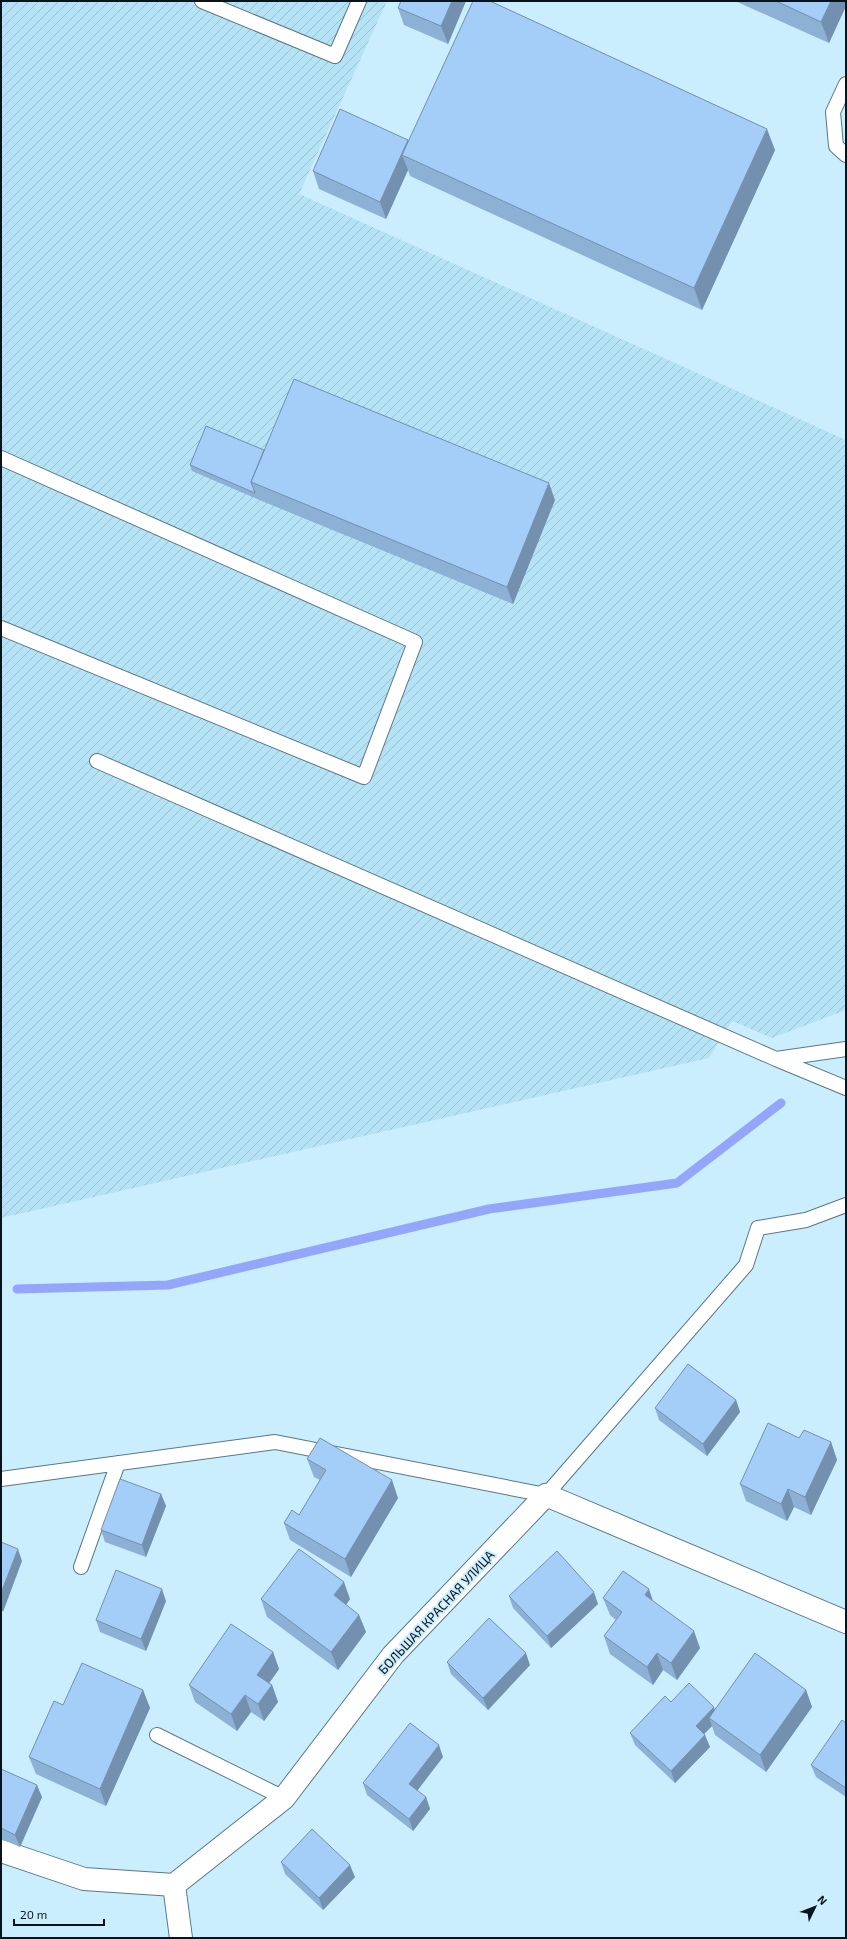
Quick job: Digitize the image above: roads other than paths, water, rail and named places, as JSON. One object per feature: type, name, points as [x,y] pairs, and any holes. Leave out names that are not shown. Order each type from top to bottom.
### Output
[{"type":"street","points":[[546,1495],[846,1622]]},
{"type":"street","name":"БОЛЬШАЯ КРАСНАЯ УЛИЦА","points":[[174,1885],[284,1798],[393,1655],[546,1495]]},
{"type":"street","points":[[1,1851],[84,1879],[174,1885],[181,1938]]},
{"type":"lane","points":[[202,1],[336,56],[359,1]]},
{"type":"lane","points":[[846,84],[833,112],[836,146],[846,155]]},
{"type":"lane","points":[[1,458],[415,642],[364,777],[1,628]]},
{"type":"lane","points":[[97,762],[776,1059],[846,1088]]},
{"type":"lane","points":[[776,1059],[846,1049]]},
{"type":"lane","points":[[1,1479],[275,1442],[546,1495],[746,1265],[758,1228],[806,1220],[846,1205]]},
{"type":"lane","points":[[81,1567],[118,1463]]},
{"type":"lane","points":[[157,1735],[284,1798]]},
{"type":"waterway","points":[[17,1289],[168,1285],[489,1209],[677,1183],[781,1103]]}]
